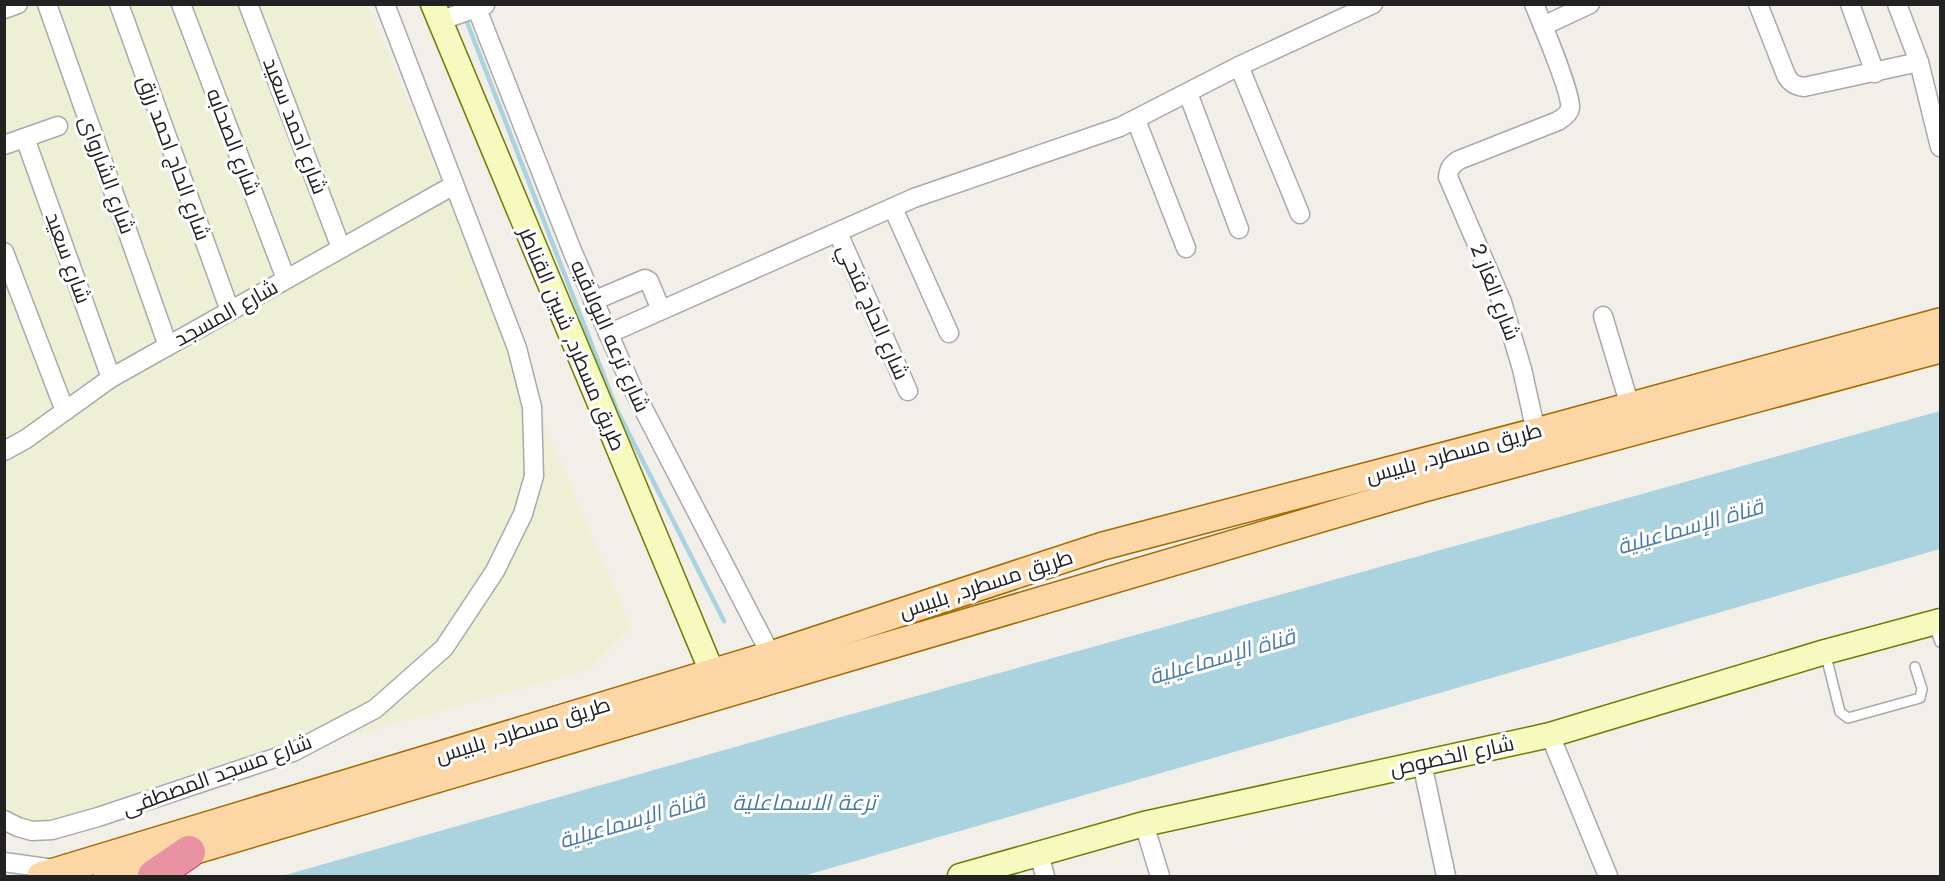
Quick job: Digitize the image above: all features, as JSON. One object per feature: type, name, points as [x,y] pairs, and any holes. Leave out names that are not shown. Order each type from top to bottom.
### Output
[{"type":"highway","points":[[154,876],[189,852]]},
{"type":"main road","name":"طريق مسطرد, شبين القناطر","points":[[436,13],[712,672]]},
{"type":"main road","name":"طريق مسطرد, بلبيس","points":[[52,873],[771,655],[1103,546],[1941,322]]},
{"type":"main road","name":"طريق مسطرد, بلبيس","points":[[106,876],[1409,492],[1941,349]]},
{"type":"main road","name":"شارع الخصوص","points":[[960,876],[1042,865],[1144,824],[1550,735],[1825,652],[1938,628]]},
{"type":"street","points":[[4,9],[18,4]]},
{"type":"street","name":"شارع الشارواى","points":[[47,4],[168,346]]},
{"type":"street","name":"شارع الحاج احمد رزق","points":[[119,4],[230,311]]},
{"type":"street","name":"شارع الصحابه","points":[[181,4],[286,279]]},
{"type":"street","name":"شارع احمد سعيد","points":[[248,4],[341,248]]},
{"type":"street","name":"شارع مسجد المصطفى","points":[[4,820],[32,831],[52,830],[98,817],[293,752],[375,710],[444,648],[495,572],[523,514],[534,476],[532,407],[517,348],[385,4]]},
{"type":"street","points":[[608,334],[940,188],[1094,137],[1136,120],[1239,66],[1373,4]]},
{"type":"street","points":[[1534,4],[1543,26],[1590,4]]},
{"type":"street","points":[[1758,4],[1786,75],[1793,84],[1804,87],[1919,62]]},
{"type":"street","points":[[1850,4],[1875,73]]},
{"type":"street","points":[[1897,4],[1919,62],[1941,147]]},
{"type":"street","points":[[436,13],[480,6]]},
{"type":"street","name":"شارع ترعه البولاقيه","points":[[480,6],[573,253],[608,334],[632,387],[771,655]]},
{"type":"street","name":"شارع الغاز 2","points":[[1536,432],[1516,346],[1502,302],[1448,177],[1449,170],[1459,160],[1558,121],[1569,111],[1570,105],[1543,26]]},
{"type":"street","points":[[1239,66],[1300,214]]},
{"type":"street","points":[[1188,93],[1239,229]]},
{"type":"street","points":[[1136,120],[1186,248]]},
{"type":"street","points":[[4,145],[58,126]]},
{"type":"street","name":"شارع سعيد","points":[[26,138],[111,378]]},
{"type":"street","name":"شارع المسجد","points":[[4,452],[111,378],[454,184]]},
{"type":"street","points":[[893,208],[949,333]]},
{"type":"street","name":"شارع الحاج فتحي","points":[[838,233],[908,391]]},
{"type":"street","points":[[4,252],[65,411]]},
{"type":"street","points":[[593,300],[645,279],[649,281],[661,310]]},
{"type":"street","points":[[1603,316],[1630,406]]},
{"type":"street","points":[[1550,735],[1608,876]]},
{"type":"street","points":[[1422,763],[1446,876]]},
{"type":"street","points":[[1144,824],[1160,876]]},
{"type":"street","points":[[4,862],[52,873]]},
{"type":"lane","points":[[1825,652],[1840,712],[1848,718],[1920,698],[1922,689],[1915,667]]},
{"type":"green space","points":[[5,5],[367,5],[631,627],[588,670],[5,832]]},
{"type":"water","name":"ترعة الاسماعلية","points":[[1940,411],[1940,549],[803,876],[282,876],[798,729]]},
{"type":"waterway","points":[[465,17],[617,410],[724,621]]},
{"type":"water label","name":"قناة الإسماعيلية","points":[[1690,526]]},
{"type":"water label","name":"قناة الإسماعيلية","points":[[1222,656]]},
{"type":"water label","name":"قناة الإسماعيلية","points":[[632,820]]}]
